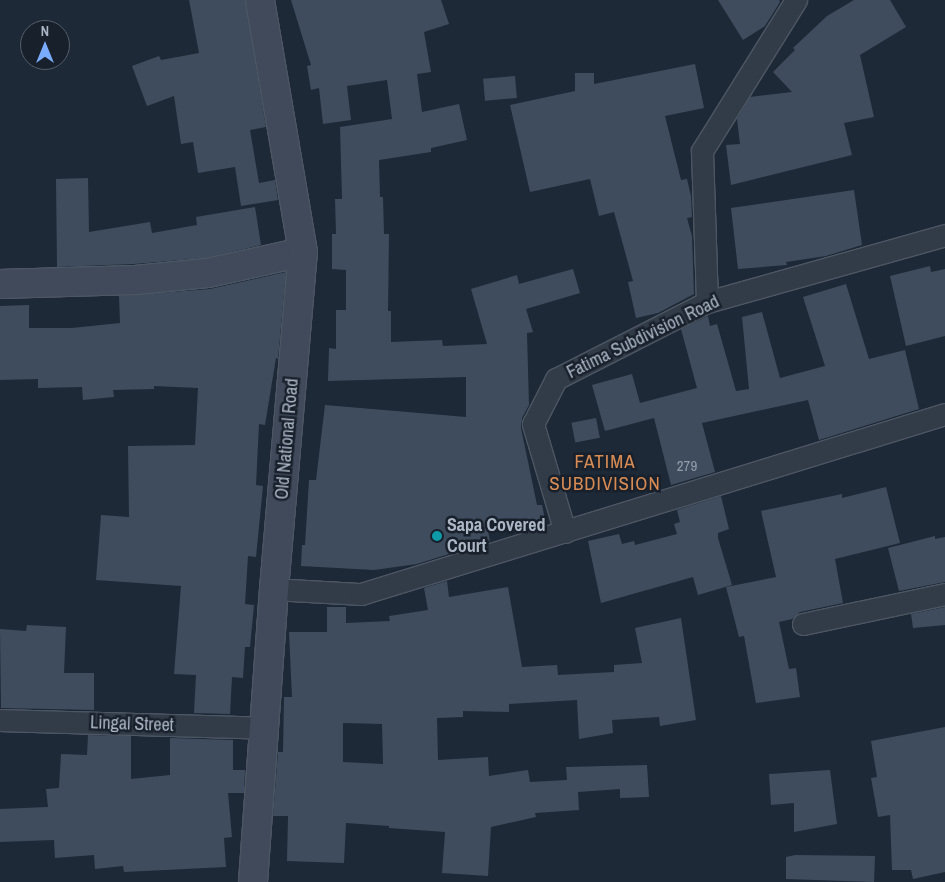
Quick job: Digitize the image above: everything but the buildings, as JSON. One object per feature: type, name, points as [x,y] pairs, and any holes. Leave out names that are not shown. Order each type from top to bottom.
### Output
[{"type":"main road","name":"Old National Road","points":[[254,869],[274,589],[303,252],[260,0]]},
{"type":"main road","points":[[0,284],[135,280],[208,273],[303,252]]},
{"type":"street","points":[[707,302],[702,151],[796,0]]},
{"type":"street","name":"Fatima Subdivision Road","points":[[565,532],[533,424],[556,379],[707,302],[945,235]]},
{"type":"street","points":[[274,589],[361,594],[945,414]]},
{"type":"street","points":[[803,624],[945,594]]},
{"type":"street","name":"Lingal Street","points":[[0,720],[263,728]]},
{"type":"place","name":"Sapa Covered Court","points":[[437,536]]},
{"type":"district","name":"FATIMA SUBDIVISION","points":[[605,473]]}]
